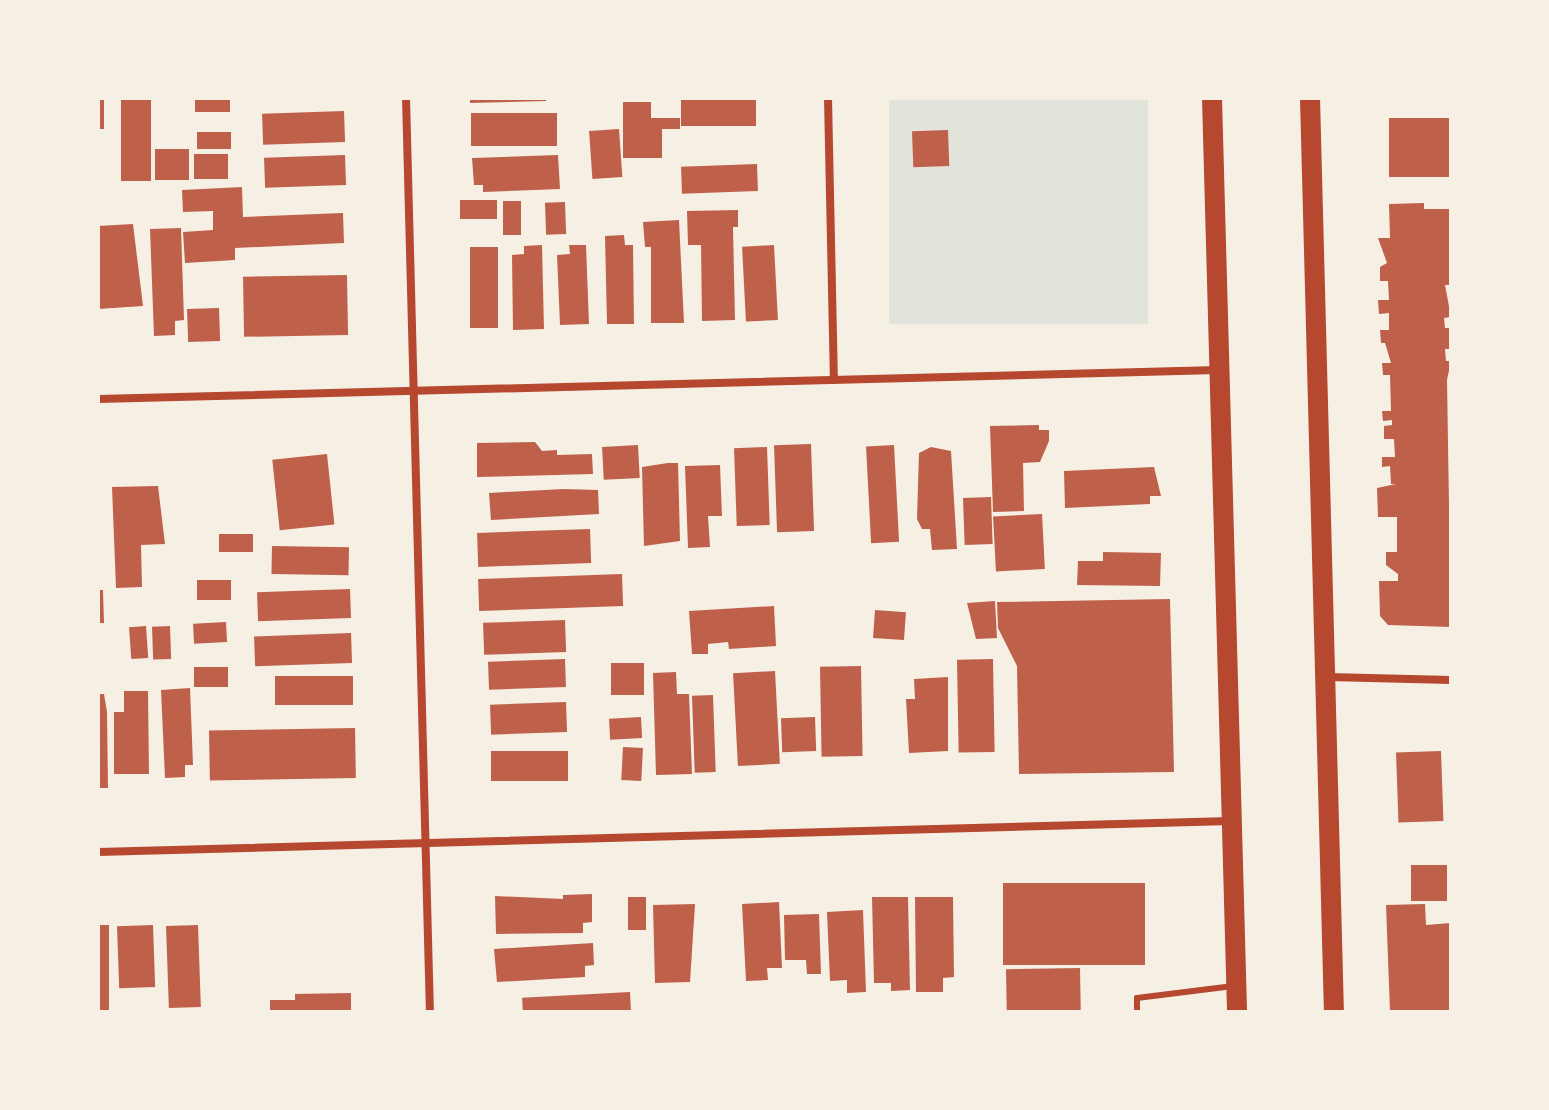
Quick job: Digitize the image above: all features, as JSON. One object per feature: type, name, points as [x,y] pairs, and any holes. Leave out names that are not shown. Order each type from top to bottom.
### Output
[{"type":"main road","points":[[1212,98],[1237,1012]]},
{"type":"main road","points":[[1310,98],[1334,1012]]},
{"type":"street","points":[[406,98],[430,1012]]},
{"type":"street","points":[[828,98],[834,380]]},
{"type":"street","points":[[98,399],[1219,370]]},
{"type":"street","points":[[1326,677],[1451,680]]},
{"type":"street","points":[[98,852],[1232,821]]},
{"type":"lane","points":[[1137,1012],[1137,998],[1237,985]]},
{"type":"shaded area","points":[[889,98],[1148,98],[1148,324],[889,324]]},
{"type":"building","points":[[98,98],[104,98],[104,129],[98,129]]},
{"type":"building","points":[[121,98],[151,98],[151,181],[121,181]]},
{"type":"building","points":[[195,98],[230,98],[230,112],[195,112]]},
{"type":"building","points":[[470,98],[546,98],[546,101],[470,103]]},
{"type":"building","points":[[681,98],[756,98],[756,126],[681,126]]},
{"type":"building","points":[[623,102],[651,102],[651,118],[680,118],[680,129],[662,129],[662,158],[623,158]]},
{"type":"building","points":[[344,111],[345,142],[263,145],[262,114]]},
{"type":"building","points":[[471,113],[557,113],[557,146],[471,146]]},
{"type":"building","points":[[1389,118],[1451,118],[1451,177],[1389,177]]},
{"type":"building","points":[[619,129],[622,177],[592,179],[589,131]]},
{"type":"building","points":[[948,130],[949,166],[913,167],[912,131]]},
{"type":"building","points":[[197,132],[231,132],[231,149],[197,149]]},
{"type":"building","points":[[155,149],[189,149],[189,180],[155,180]]},
{"type":"building","points":[[194,154],[228,154],[228,179],[194,179]]},
{"type":"building","points":[[345,155],[346,185],[265,188],[264,158]]},
{"type":"building","points":[[558,155],[560,189],[483,192],[483,185],[474,185],[472,158]]},
{"type":"building","points":[[757,164],[758,191],[682,194],[681,167]]},
{"type":"building","points":[[242,187],[243,217],[343,213],[344,243],[235,248],[235,260],[185,263],[183,232],[213,230],[213,211],[183,212],[182,190]]},
{"type":"building","points":[[460,200],[497,200],[497,219],[460,219]]},
{"type":"building","points":[[503,201],[521,201],[521,235],[503,235]]},
{"type":"building","points":[[565,202],[566,234],[546,235],[545,203]]},
{"type":"building","points":[[1424,203],[1424,209],[1451,209],[1451,285],[1445,285],[1451,317],[1444,318],[1445,328],[1451,328],[1451,349],[1445,349],[1446,361],[1451,361],[1447,380],[1451,627],[1388,625],[1380,616],[1379,581],[1398,581],[1398,574],[1386,565],[1386,552],[1397,552],[1397,517],[1378,517],[1377,488],[1396,484],[1391,484],[1390,466],[1382,467],[1382,457],[1395,457],[1394,439],[1384,439],[1384,426],[1392,425],[1392,420],[1383,421],[1382,411],[1391,411],[1390,375],[1383,375],[1382,363],[1391,363],[1385,343],[1381,343],[1380,330],[1389,330],[1389,313],[1379,314],[1378,300],[1389,300],[1388,281],[1380,281],[1380,267],[1387,263],[1378,238],[1390,238],[1389,204]]},
{"type":"building","points":[[738,210],[738,227],[733,227],[735,320],[702,321],[701,245],[688,245],[687,211]]},
{"type":"building","points":[[679,220],[684,323],[651,323],[651,247],[645,247],[643,222]]},
{"type":"building","points":[[133,224],[143,306],[98,309],[98,226]]},
{"type":"building","points":[[181,228],[184,320],[175,321],[175,335],[154,336],[150,229]]},
{"type":"building","points":[[624,235],[625,245],[633,245],[634,324],[607,324],[605,236]]},
{"type":"building","points":[[542,245],[544,329],[513,330],[512,255],[524,254],[524,246]]},
{"type":"building","points":[[569,245],[586,245],[589,324],[560,325],[557,255],[570,254]]},
{"type":"building","points":[[774,245],[778,320],[746,322],[742,247]]},
{"type":"building","points":[[470,247],[498,247],[498,328],[470,328]]},
{"type":"building","points":[[347,275],[348,335],[244,337],[243,277]]},
{"type":"building","points":[[219,308],[220,341],[188,342],[187,309]]},
{"type":"building","points":[[1039,425],[1039,430],[1049,430],[1049,441],[1040,462],[1023,463],[1024,511],[993,512],[990,426]]},
{"type":"building","points":[[535,442],[542,451],[557,450],[557,455],[592,454],[593,474],[477,477],[477,443]]},
{"type":"building","points":[[811,444],[814,531],[777,532],[774,445]]},
{"type":"building","points":[[638,445],[640,478],[604,480],[602,447]]},
{"type":"building","points":[[894,445],[899,542],[871,543],[866,446]]},
{"type":"building","points":[[767,447],[770,525],[737,526],[734,448]]},
{"type":"building","points":[[931,447],[951,451],[957,549],[932,550],[930,529],[922,529],[917,519],[919,453]]},
{"type":"building","points":[[327,454],[334,525],[280,530],[272,460]]},
{"type":"building","points":[[678,463],[680,541],[644,546],[642,467]]},
{"type":"building","points":[[720,465],[722,516],[708,516],[710,547],[688,548],[685,466]]},
{"type":"building","points":[[1154,467],[1161,496],[1150,496],[1150,504],[1065,508],[1064,471]]},
{"type":"building","points":[[158,486],[165,544],[141,545],[142,587],[116,588],[112,487]]},
{"type":"building","points":[[598,490],[599,514],[491,520],[489,493]]},
{"type":"building","points":[[991,497],[993,544],[965,545],[963,498]]},
{"type":"building","points":[[1042,514],[1045,569],[996,571],[993,517]]},
{"type":"building","points":[[590,529],[591,563],[478,567],[477,533]]},
{"type":"building","points":[[219,534],[253,534],[253,552],[219,552]]},
{"type":"building","points":[[272,546],[349,547],[348,575],[272,574]]},
{"type":"building","points":[[1103,552],[1161,553],[1160,586],[1077,585],[1078,561],[1103,561]]},
{"type":"building","points":[[622,574],[623,606],[479,611],[478,579]]},
{"type":"building","points":[[197,580],[231,580],[231,600],[197,600]]},
{"type":"building","points":[[350,589],[351,618],[258,621],[257,592]]},
{"type":"building","points":[[98,590],[103,590],[104,623],[98,623]]},
{"type":"building","points":[[1170,599],[1174,772],[1019,774],[1017,666],[998,628],[997,602]]},
{"type":"building","points":[[995,601],[997,638],[976,639],[967,603]]},
{"type":"building","points":[[774,606],[776,646],[729,649],[728,642],[708,644],[708,654],[692,654],[689,611]]},
{"type":"building","points":[[875,610],[906,612],[904,640],[873,638]]},
{"type":"building","points":[[565,620],[566,652],[484,655],[483,623]]},
{"type":"building","points":[[226,622],[227,642],[194,644],[193,624]]},
{"type":"building","points":[[146,626],[148,658],[131,659],[129,627]]},
{"type":"building","points":[[170,626],[171,659],[153,660],[152,627]]},
{"type":"building","points":[[351,633],[352,663],[255,666],[254,636]]},
{"type":"building","points":[[565,659],[566,687],[489,690],[488,662]]},
{"type":"building","points":[[993,659],[995,752],[959,753],[957,660]]},
{"type":"building","points":[[611,663],[644,663],[644,695],[611,695]]},
{"type":"building","points":[[861,666],[863,756],[822,757],[820,667]]},
{"type":"building","points":[[194,667],[228,667],[228,687],[194,687]]},
{"type":"building","points":[[775,671],[780,764],[738,766],[733,673]]},
{"type":"building","points":[[676,672],[677,694],[689,694],[692,774],[656,775],[653,673]]},
{"type":"building","points":[[275,676],[353,676],[353,705],[275,705]]},
{"type":"building","points":[[948,677],[948,751],[909,753],[906,699],[915,699],[914,679]]},
{"type":"building","points":[[190,688],[193,765],[185,765],[185,777],[165,778],[161,690]]},
{"type":"building","points":[[124,691],[148,691],[149,774],[114,774],[114,712],[124,712]]},
{"type":"building","points":[[98,694],[104,694],[107,712],[108,788],[98,788]]},
{"type":"building","points":[[713,695],[716,772],[695,773],[692,696]]},
{"type":"building","points":[[566,702],[567,732],[491,735],[490,705]]},
{"type":"building","points":[[641,717],[642,738],[610,740],[609,719]]},
{"type":"building","points":[[815,717],[816,751],[782,752],[781,718]]},
{"type":"building","points":[[355,728],[356,778],[210,781],[209,731]]},
{"type":"building","points":[[623,747],[643,748],[641,781],[621,780]]},
{"type":"building","points":[[491,751],[568,751],[568,781],[491,781]]},
{"type":"building","points":[[1441,751],[1443,821],[1398,823],[1396,753]]},
{"type":"building","points":[[1411,865],[1447,865],[1447,901],[1411,901]]},
{"type":"building","points":[[1003,883],[1145,883],[1145,965],[1003,965]]},
{"type":"building","points":[[592,894],[592,922],[583,923],[583,933],[496,934],[495,896],[563,899],[563,895]]},
{"type":"building","points":[[628,897],[646,897],[646,930],[628,930]]},
{"type":"building","points":[[872,897],[908,897],[910,990],[891,991],[891,983],[874,983]]},
{"type":"building","points":[[915,897],[953,897],[954,977],[943,978],[943,992],[916,992]]},
{"type":"building","points":[[779,902],[782,968],[767,968],[768,980],[746,981],[742,904]]},
{"type":"building","points":[[695,904],[690,982],[655,983],[653,905]]},
{"type":"building","points":[[1425,904],[1426,925],[1451,923],[1451,1012],[1390,1012],[1386,905]]},
{"type":"building","points":[[863,910],[866,992],[847,993],[847,980],[830,981],[827,912]]},
{"type":"building","points":[[819,914],[821,974],[807,974],[806,960],[785,960],[784,915]]},
{"type":"building","points":[[98,925],[109,925],[109,1012],[98,1012]]},
{"type":"building","points":[[153,925],[155,987],[119,988],[117,926]]},
{"type":"building","points":[[198,925],[201,1007],[169,1008],[166,926]]},
{"type":"building","points":[[593,943],[594,965],[585,966],[585,977],[497,982],[494,949]]},
{"type":"building","points":[[1080,968],[1081,1012],[1007,1012],[1006,969]]},
{"type":"building","points":[[630,992],[631,1012],[523,1012],[522,998]]},
{"type":"building","points":[[351,993],[351,1012],[270,1012],[270,1000],[295,1000],[295,994]]}]
